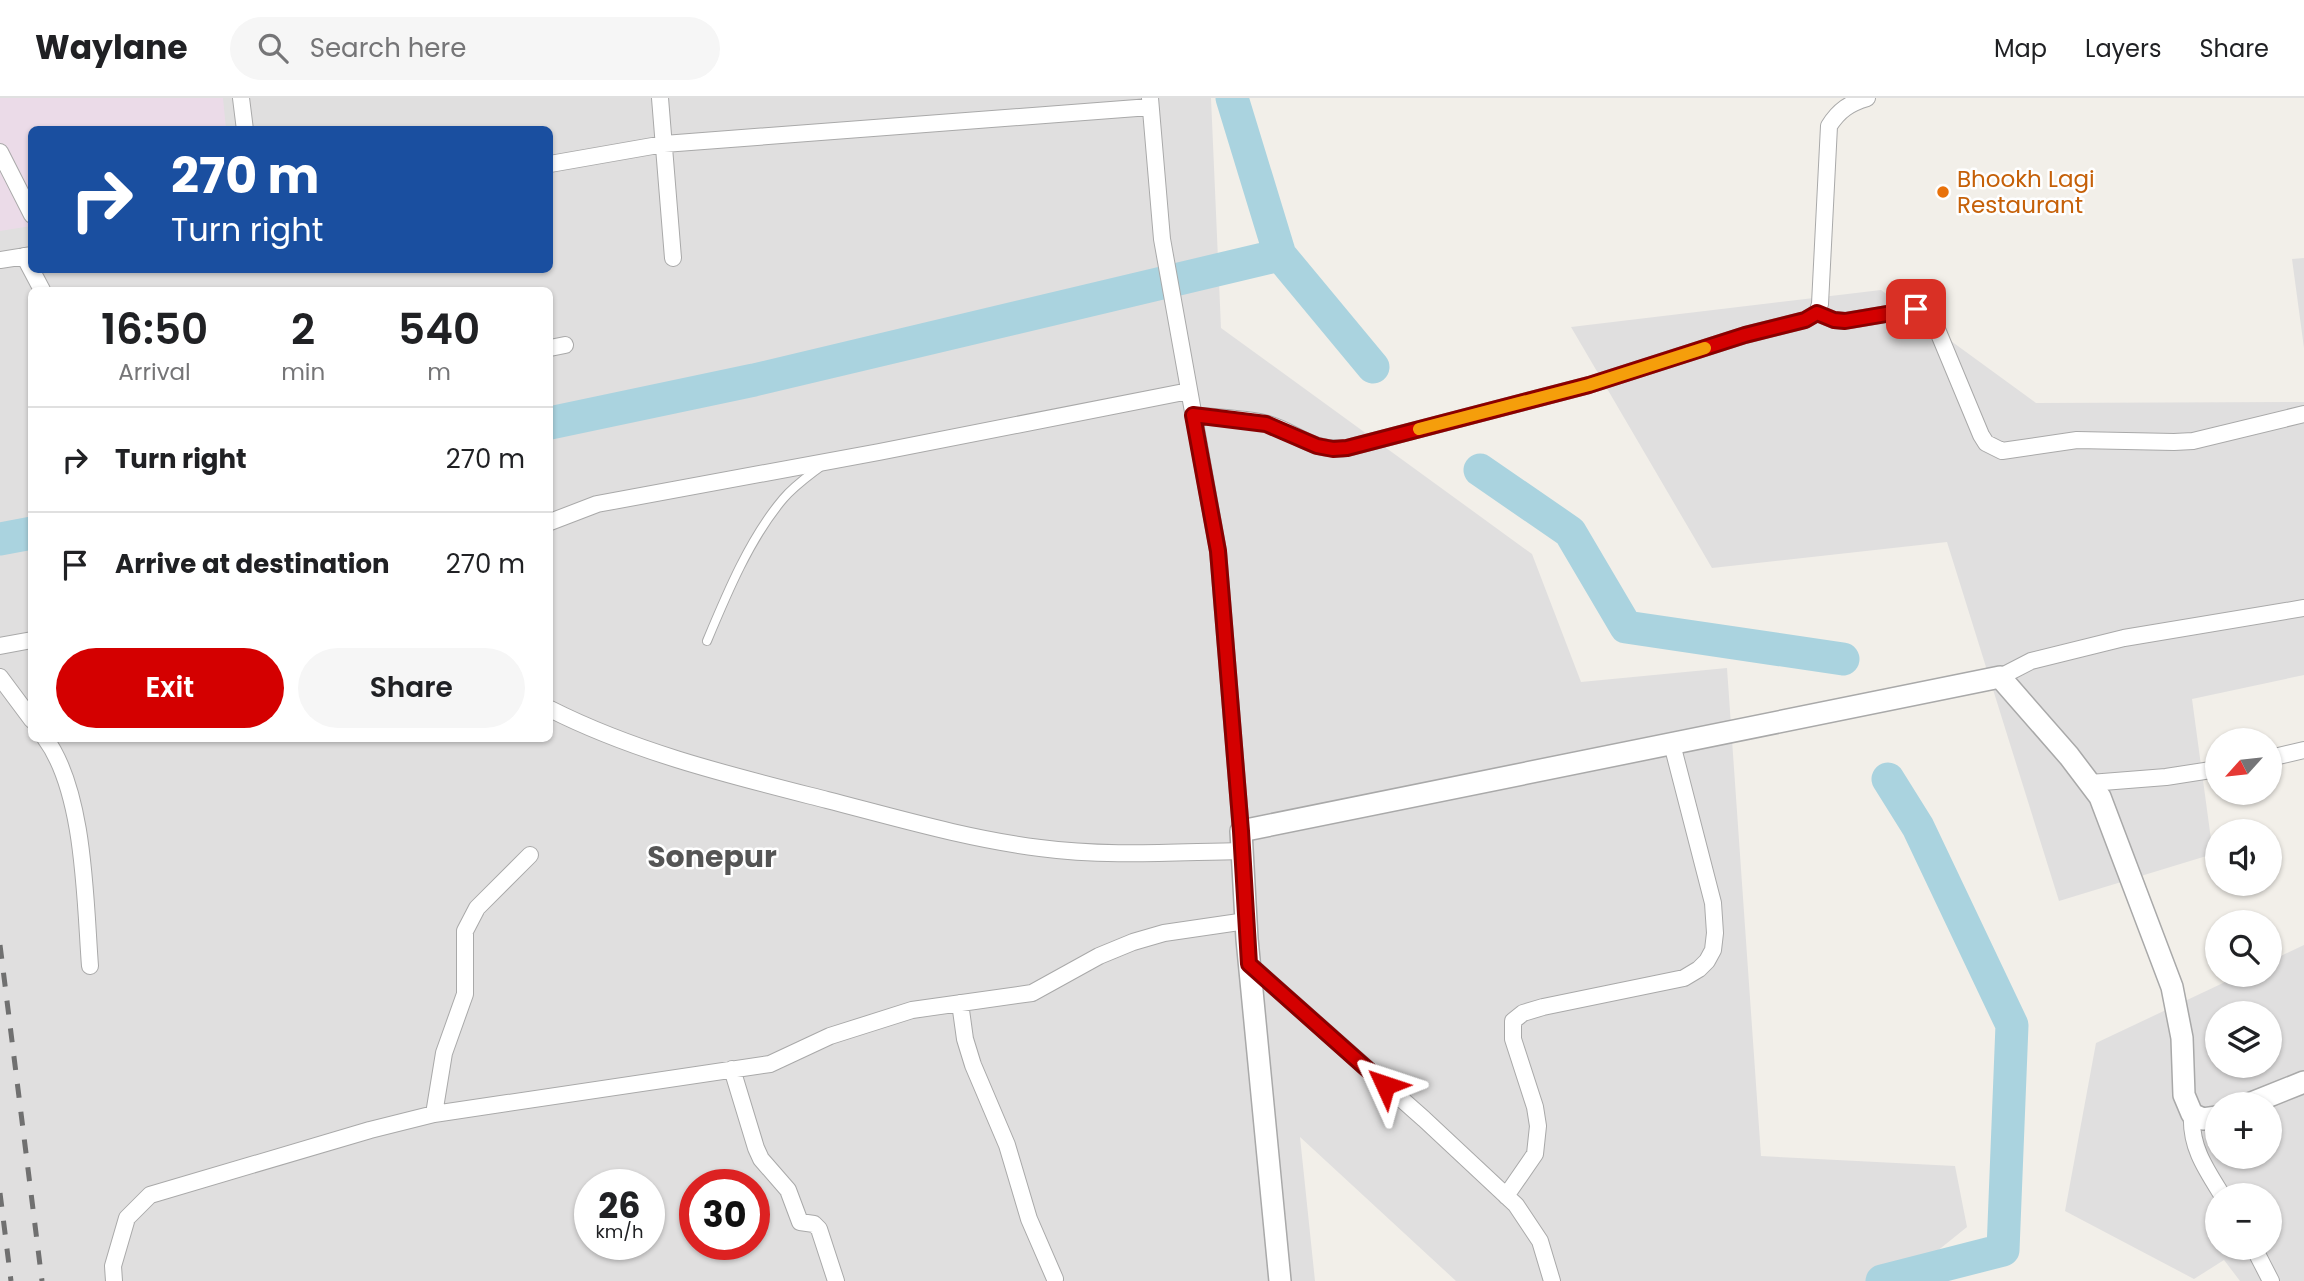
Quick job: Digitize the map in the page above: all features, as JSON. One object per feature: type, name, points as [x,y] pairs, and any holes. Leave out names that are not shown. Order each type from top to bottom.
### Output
[{"type":"street","points":[[241,98],[244,126]]},
{"type":"street","points":[[660,98],[673,258]]},
{"type":"street","points":[[1193,415],[1266,424],[1317,446],[1347,448],[1589,385],[1745,335],[1805,320],[1817,313],[1820,304],[1829,125],[1837,112],[1853,102],[1867,98]]},
{"type":"street","points":[[553,163],[664,144],[1150,102],[1162,239],[1218,551],[1242,841],[1249,964],[1280,1281]]},
{"type":"street","points":[[0,152],[28,207]]},
{"type":"street","points":[[0,260],[27,256]]},
{"type":"street","points":[[1817,313],[1845,321],[1916,309],[1924,311],[1934,322],[1981,435],[1986,443],[2002,451],[2077,440],[2193,440],[2304,414]]},
{"type":"street","points":[[553,521],[597,504],[1189,391]]},
{"type":"street","points":[[553,710],[603,734],[738,777],[975,836],[1041,849],[1100,852],[1242,841],[1672,744],[2000,677],[2031,661],[2124,638],[2304,608]]},
{"type":"street","points":[[0,646],[28,641]]},
{"type":"street","points":[[0,677],[28,715]]},
{"type":"street","points":[[2000,677],[2090,783],[2108,814],[2172,987],[2182,1038],[2184,1095],[2192,1114],[2191,1131],[2197,1151],[2215,1183]]},
{"type":"street","points":[[49,742],[69,792],[82,856],[90,966]]},
{"type":"street","points":[[1506,1196],[1535,1154],[1538,1126],[1535,1107],[1513,1039],[1513,1021],[1523,1013],[1543,1007],[1684,978],[1699,970],[1713,950],[1713,903],[1672,744]]},
{"type":"street","points":[[2282,755],[2304,750]]},
{"type":"street","points":[[2090,783],[2205,771]]},
{"type":"street","points":[[434,1114],[444,1053],[465,994],[465,931],[477,908],[530,855]]},
{"type":"street","points":[[114,1281],[113,1266],[127,1218],[150,1195],[370,1130],[434,1114],[770,1064],[830,1036],[912,1010],[1032,993],[1099,956],[1133,942],[1164,933],[1247,921]]},
{"type":"street","points":[[1249,964],[1424,1119],[1516,1205],[1540,1241],[1552,1281]]},
{"type":"street","points":[[960,1003],[972,1065],[1007,1145],[1030,1219],[1055,1279]]},
{"type":"street","points":[[732,1069],[761,1159],[788,1190],[800,1223],[814,1224],[819,1229],[836,1281]]},
{"type":"street","points":[[2279,1092],[2304,1082]]},
{"type":"street","points":[[2192,1114],[2205,1119]]},
{"type":"street","points":[[2260,1260],[2271,1281]]},
{"type":"lane","points":[[707,641],[726,597],[769,516],[794,487],[829,460]]},
{"type":"shaded area","name":"Sonepur","points":[[0,98],[1211,98],[1221,328],[1532,554],[1581,682],[1727,668],[1761,1156],[1955,1166],[1967,1227],[1900,1281],[1456,1281],[1300,1137],[1315,1281],[0,1281]]},
{"type":"shaded area","points":[[0,98],[223,98],[226,126],[28,126],[28,226],[0,231]]},
{"type":"shaded area","points":[[2304,258],[2304,348],[2292,259]]},
{"type":"shaded area","points":[[1881,290],[2036,403],[2304,402],[2304,675],[2192,699],[2208,819],[2205,819],[2205,856],[2059,901],[1947,542],[1712,568],[1571,327]]},
{"type":"shaded area","points":[[2304,945],[2304,1281],[2240,1281],[2224,1260],[2194,1279],[2065,1211],[2096,1043],[2215,987],[2282,987],[2282,955]]},
{"type":"waterway","points":[[1232,98],[1280,255],[1373,367]]},
{"type":"waterway","points":[[553,422],[754,380],[1280,255]]},
{"type":"waterway","points":[[1480,470],[1570,532],[1626,627],[1843,659]]},
{"type":"waterway","points":[[0,539],[28,534]]},
{"type":"waterway","points":[[1882,1281],[2003,1250],[2012,1025],[1918,827],[1888,779]]},
{"type":"railway","points":[[0,945],[42,1281]]},
{"type":"railway","points":[[0,1193],[11,1281]]},
{"type":"slow traffic","points":[[1419,429],[1589,385],[1705,348]]},
{"type":"place","name":"Bhookh Lagi Restaurant","points":[[1943,192]]},
{"type":"district","name":"Sonepur","points":[[712,857]]},
{"type":"route","points":[[1385,1085],[1249,964],[1218,551],[1193,415],[1266,424],[1317,446],[1347,448],[1589,385],[1745,335],[1805,320],[1817,313],[1845,321],[1916,309]]}]
